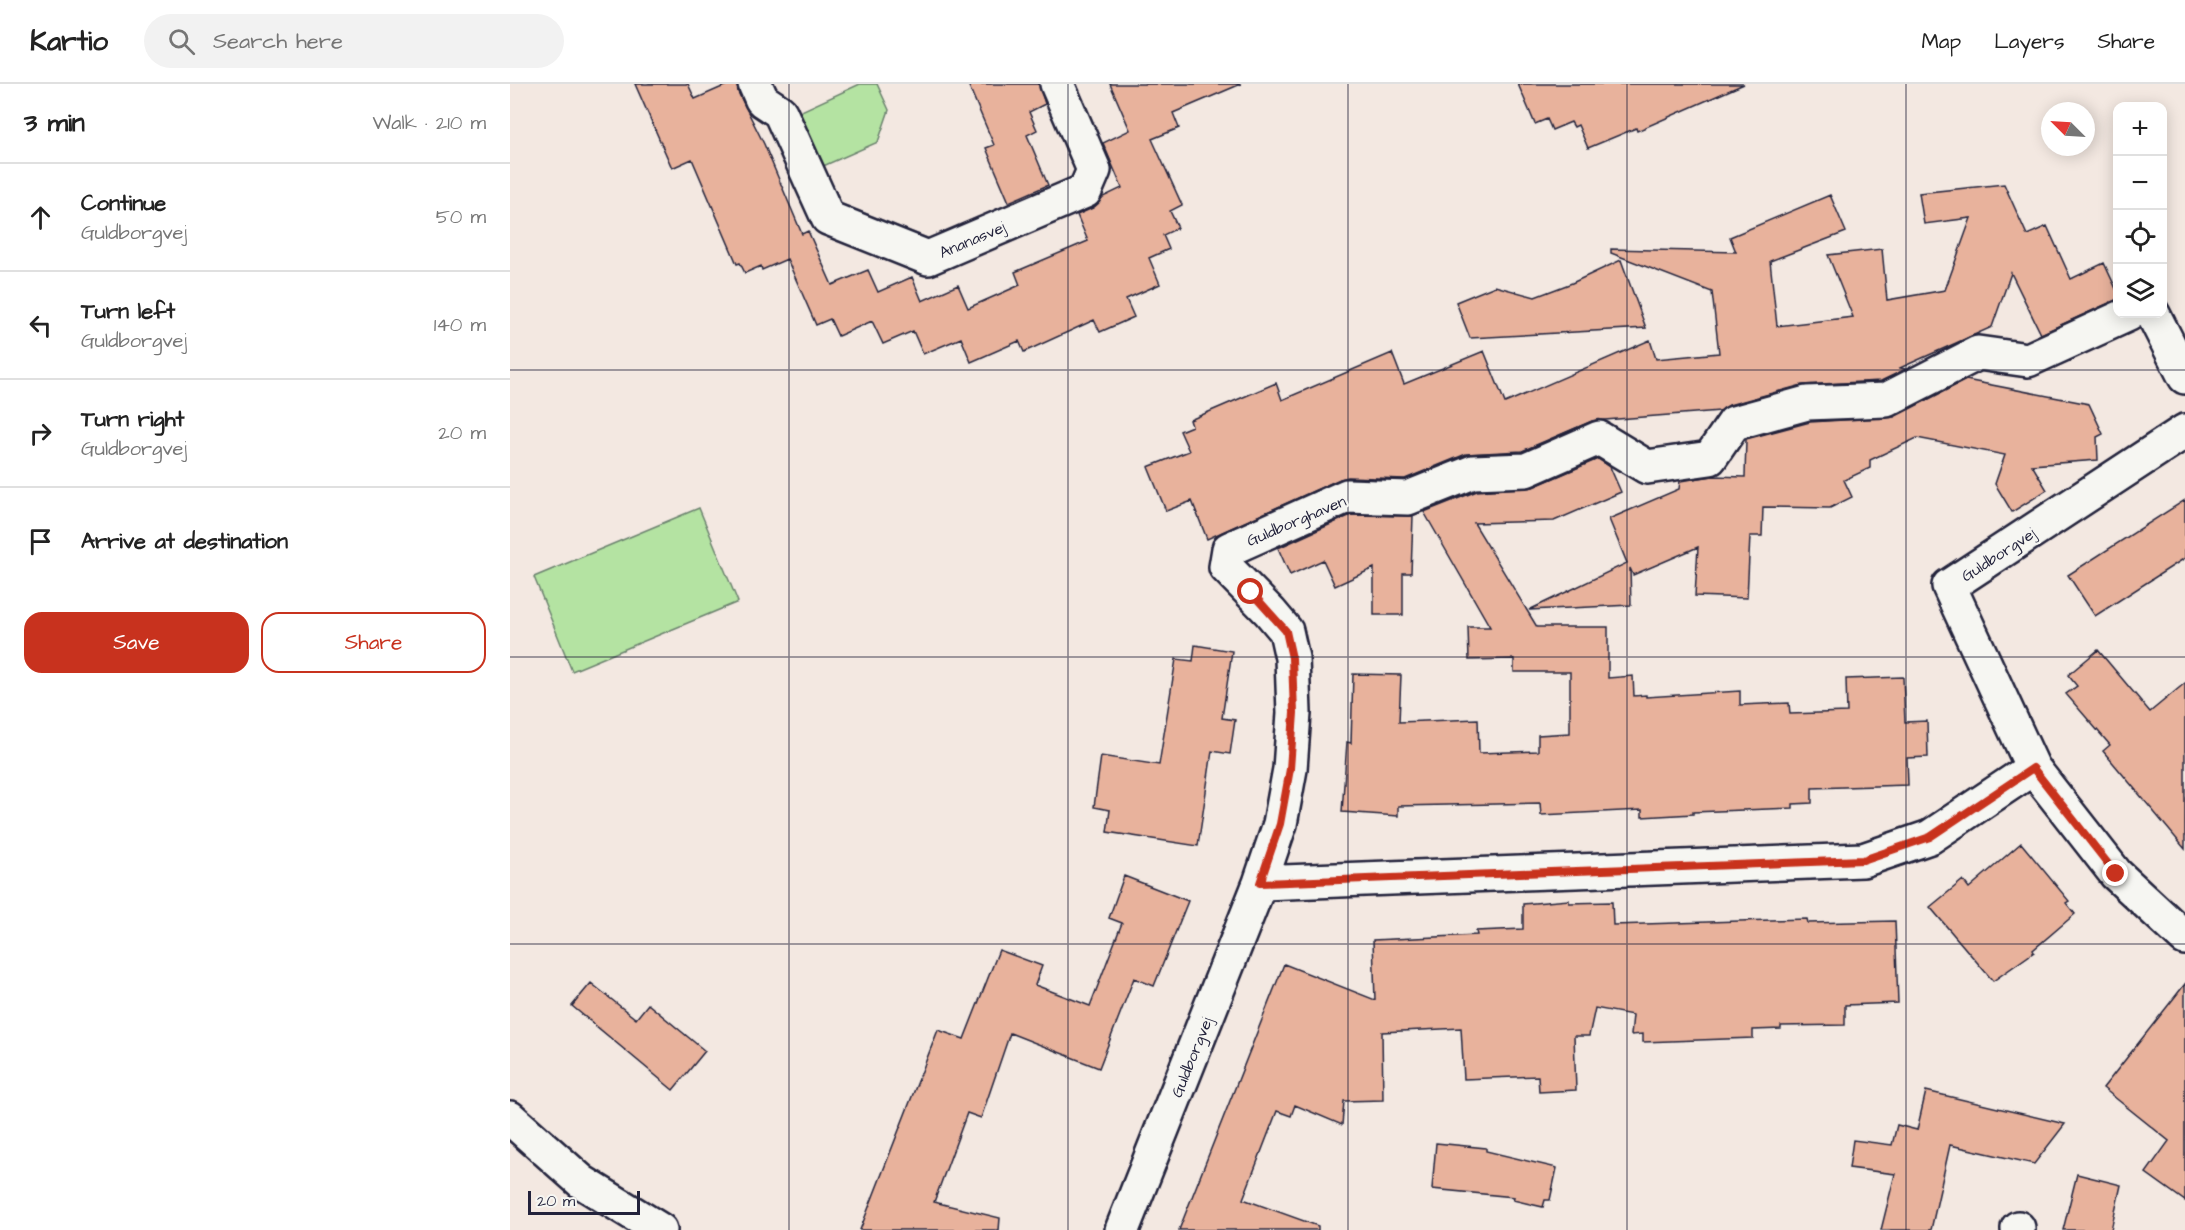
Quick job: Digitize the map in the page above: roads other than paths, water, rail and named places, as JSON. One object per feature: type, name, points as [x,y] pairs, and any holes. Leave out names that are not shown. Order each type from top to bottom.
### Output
[{"type":"street","name":"Ananasvej","points":[[755,84],[762,100],[780,112],[828,218],[928,258],[1085,191],[1094,170],[1056,84]]},
{"type":"street","name":"Guldborghaven","points":[[1229,549],[1347,496],[1408,498],[1473,472],[1526,470],[1599,438],[1647,467],[1710,458],[1734,423],[1807,403],[1886,400],[1978,353],[2028,360],[2120,318]]},
{"type":"street","points":[[2155,318],[2185,377]]},
{"type":"street","name":"Guldborgvej","points":[[2185,431],[1949,586],[2033,768],[2116,874],[2185,938]]},
{"type":"street","name":"Guldborgvej","points":[[1122,1230],[1260,883],[1280,824],[1290,769],[1294,713],[1292,658],[1286,631],[1226,567],[1229,549]]},
{"type":"street","points":[[1260,883],[1863,860],[1930,837],[2033,768]]},
{"type":"street","points":[[510,1118],[582,1182],[660,1230]]}]
